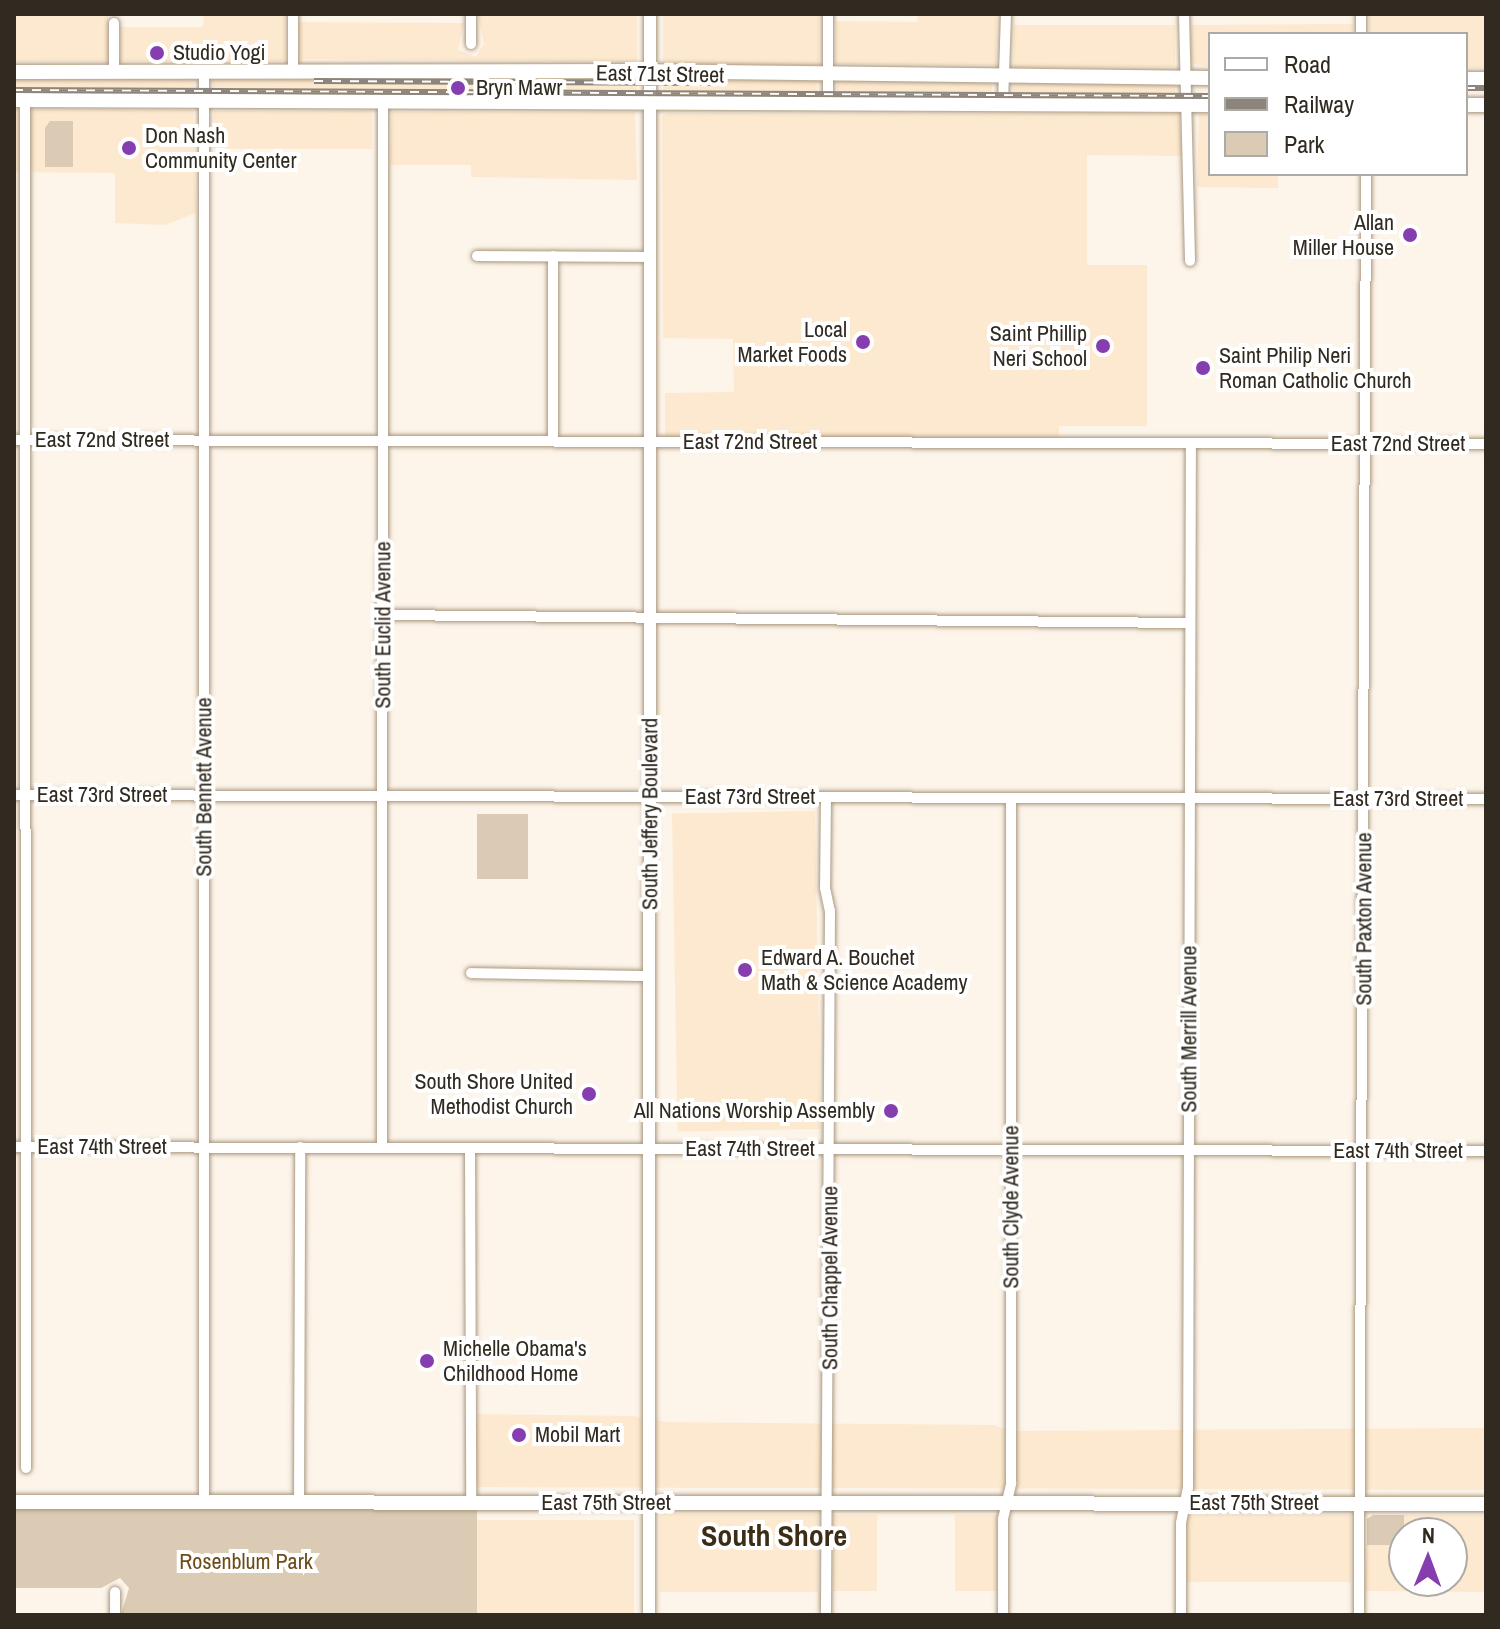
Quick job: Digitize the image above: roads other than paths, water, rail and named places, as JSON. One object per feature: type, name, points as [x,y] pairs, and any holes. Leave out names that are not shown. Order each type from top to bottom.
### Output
[{"type":"main road","name":"East 71st Street","points":[[14,72],[650,72],[1208,78]]},
{"type":"main road","name":"East 71st Street","points":[[20,100],[1208,105]]},
{"type":"main road","name":"East 75th Street","points":[[14,1502],[1486,1504]]},
{"type":"street","points":[[293,14],[293,72]]},
{"type":"street","points":[[471,14],[471,44]]},
{"type":"street","name":"South Jeffery Boulevard","points":[[649,1615],[650,14]]},
{"type":"street","points":[[828,14],[828,104]]},
{"type":"street","points":[[1003,104],[1006,14]]},
{"type":"street","points":[[1184,14],[1190,261]]},
{"type":"street","points":[[114,23],[114,73]]},
{"type":"street","name":"South Bennett Avenue","points":[[204,72],[204,1503]]},
{"type":"street","points":[[20,100],[20,1147],[26,1468]]},
{"type":"street","name":"South Euclid Avenue","points":[[382,1148],[383,103]]},
{"type":"street","name":"South Paxton Avenue","points":[[1359,1615],[1364,1150],[1366,176]]},
{"type":"street","points":[[477,256],[650,257]]},
{"type":"street","points":[[553,256],[553,441]]},
{"type":"street","name":"East 72nd Street","points":[[20,440],[1486,444]]},
{"type":"street","name":"South Merrill Avenue","points":[[1181,1615],[1189,1150],[1191,443]]},
{"type":"street","points":[[384,615],[1190,623]]},
{"type":"street","name":"East 73rd Street","points":[[20,795],[1486,799]]},
{"type":"street","name":"South Chappel Avenue","points":[[826,797],[830,1149],[826,1615]]},
{"type":"street","name":"South Clyde Avenue","points":[[1003,1615],[1011,1149],[1011,798]]},
{"type":"street","points":[[471,973],[650,976]]},
{"type":"street","name":"East 74th Street","points":[[20,1147],[1486,1151]]},
{"type":"street","points":[[299,1503],[300,1147]]},
{"type":"street","points":[[470,1148],[471,1503]]},
{"type":"street","points":[[115,1592],[115,1615]]},
{"type":"railway","points":[[314,81],[718,83]]},
{"type":"railway","points":[[1468,88],[1486,88]]},
{"type":"railway","points":[[14,90],[1208,96]]},
{"type":"place","name":"Studio Yogi","points":[[157,53]]},
{"type":"place","name":"Bryn Mawr","points":[[458,88]]},
{"type":"place","name":"Don Nash Community Center","points":[[129,148]]},
{"type":"place","name":"Allan Miller House","points":[[1410,235]]},
{"type":"place","name":"Local Market Foods","points":[[863,342]]},
{"type":"place","name":"Saint Phillip Neri School","points":[[1103,346]]},
{"type":"place","name":"Saint Philip Neri Roman Catholic Church","points":[[1203,368]]},
{"type":"place","name":"Edward A. Bouchet Math & Science Academy","points":[[745,970]]},
{"type":"place","name":"South Shore United Methodist Church","points":[[589,1094]]},
{"type":"place","name":"All Nations Worship Assembly","points":[[891,1111]]},
{"type":"place","name":"Michelle Obama's Childhood Home","points":[[427,1361]]},
{"type":"place","name":"Mobil Mart","points":[[519,1435]]},
{"type":"district","name":"South Shore","points":[[774,1535]]},
{"type":"park label","name":"Rosenblum Park","points":[[246,1562]]}]
